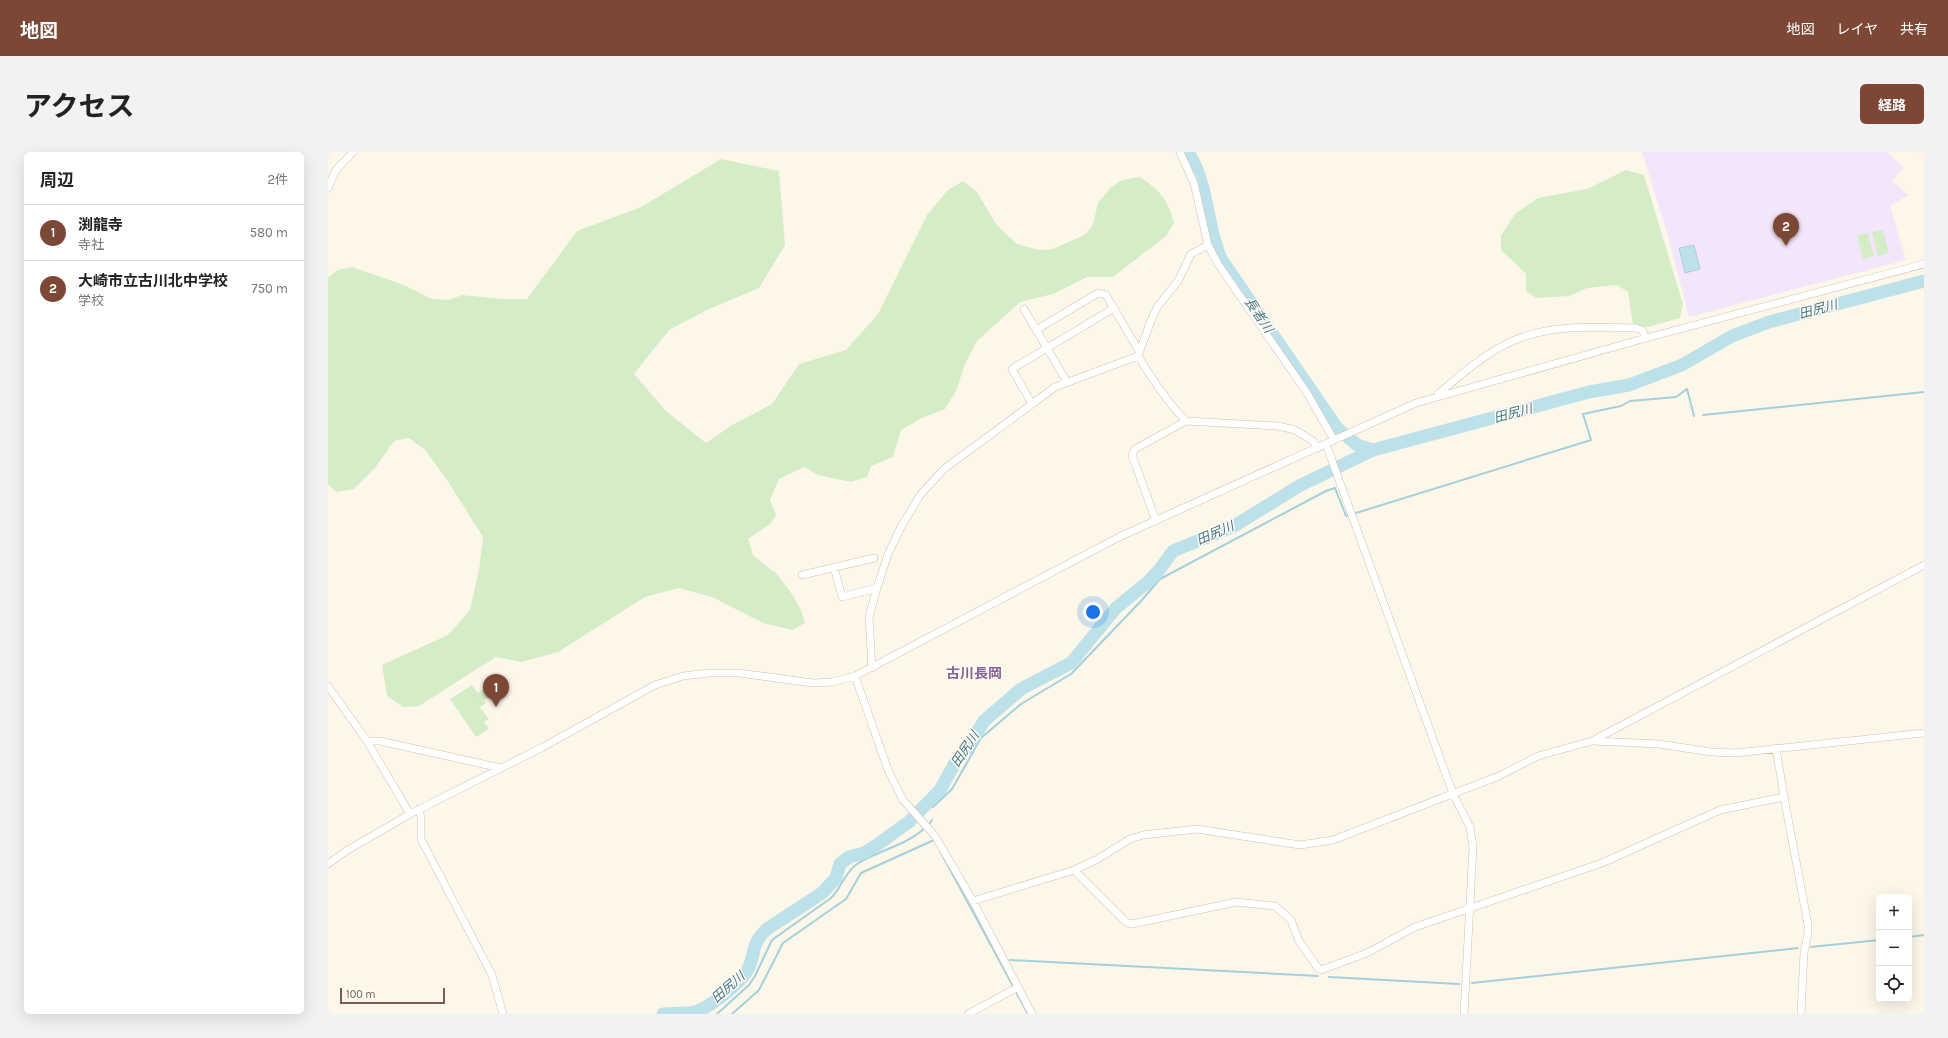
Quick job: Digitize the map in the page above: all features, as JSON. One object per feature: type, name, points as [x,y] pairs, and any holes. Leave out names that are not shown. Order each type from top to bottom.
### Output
[{"type":"street","points":[[328,188],[336,170],[353,152]]},
{"type":"street","points":[[1180,152],[1194,183],[1208,245],[1226,276],[1307,393],[1336,439]]},
{"type":"street","points":[[872,668],[869,617],[876,588],[888,554],[921,494],[944,469],[1055,387],[1138,354],[1158,306],[1178,281],[1191,254],[1208,245]]},
{"type":"street","points":[[328,864],[346,850],[410,814],[501,768],[656,685],[683,676],[709,673],[739,674],[813,683],[832,682],[855,676],[1085,554],[1394,412],[1436,396],[1924,264]]},
{"type":"street","points":[[1036,330],[1098,294],[1106,296],[1154,382],[1186,421]]},
{"type":"street","points":[[1032,404],[1012,369],[1114,308]]},
{"type":"street","points":[[1024,309],[1067,382]]},
{"type":"street","points":[[1436,396],[1462,374],[1499,348],[1531,334],[1596,327],[1636,328],[1642,330],[1646,338]]},
{"type":"street","points":[[1156,522],[1132,455],[1136,449],[1186,421],[1278,426],[1295,430],[1313,441],[1318,448]]},
{"type":"street","points":[[1326,444],[1340,479],[1453,794],[1472,834],[1473,865],[1469,907],[1464,1014]]},
{"type":"street","points":[[802,575],[874,558]]},
{"type":"street","points":[[973,901],[1074,870],[1096,860],[1130,839],[1143,835],[1187,830],[1206,830],[1300,845],[1333,840],[1500,776],[1538,756],[1592,740],[1924,565]]},
{"type":"street","points":[[834,567],[842,597],[876,588]]},
{"type":"street","points":[[855,676],[888,770],[902,800],[935,836],[973,901],[1032,1014]]},
{"type":"street","points":[[328,686],[367,741],[410,814]]},
{"type":"street","points":[[1592,740],[1659,744],[1711,752],[1735,753],[1924,733]]},
{"type":"street","points":[[367,741],[380,741],[501,768]]},
{"type":"street","points":[[1776,748],[1808,925],[1808,934],[1804,952],[1801,1014]]},
{"type":"street","points":[[1074,870],[1126,922],[1132,924],[1236,902],[1275,906],[1291,920],[1299,941],[1318,968],[1322,970],[1367,953],[1415,927],[1469,907],[1602,863],[1720,810],[1784,797]]},
{"type":"street","points":[[419,810],[421,818],[421,840],[492,975],[503,1014]]},
{"type":"street","points":[[968,1014],[1018,987]]},
{"type":"shaded area","points":[[1642,152],[1887,152],[1904,168],[1892,181],[1909,195],[1890,206],[1906,260],[1689,317],[1667,233]]},
{"type":"green space","points":[[721,159],[779,171],[785,245],[759,288],[707,310],[669,330],[634,374],[666,411],[706,443],[732,425],[772,404],[799,364],[846,350],[878,314],[927,215],[948,190],[963,181],[977,192],[996,224],[1017,244],[1038,250],[1053,249],[1086,234],[1093,224],[1098,203],[1110,188],[1122,180],[1140,177],[1153,186],[1166,202],[1174,223],[1166,236],[1113,277],[1087,277],[1053,294],[1020,302],[977,341],[965,364],[956,391],[945,409],[920,419],[901,430],[893,457],[871,466],[867,477],[851,482],[818,475],[804,467],[779,479],[770,500],[776,515],[770,524],[748,539],[753,555],[777,574],[792,594],[801,610],[805,623],[792,630],[763,623],[712,597],[679,588],[645,597],[558,652],[521,662],[496,657],[419,706],[403,707],[387,696],[382,665],[448,635],[470,610],[479,570],[483,537],[447,480],[425,450],[409,438],[394,441],[375,468],[354,489],[337,492],[328,485],[328,278],[338,270],[352,267],[404,285],[432,299],[449,300],[462,295],[503,299],[527,299],[577,231],[641,207]]},
{"type":"green space","points":[[1626,170],[1644,175],[1683,304],[1680,318],[1648,327],[1633,325],[1628,292],[1617,285],[1587,288],[1570,296],[1536,298],[1526,291],[1526,274],[1501,250],[1501,236],[1515,214],[1538,198],[1587,189]]},
{"type":"green space","points":[[1883,230],[1889,253],[1878,256],[1872,232]]},
{"type":"green space","points":[[1868,233],[1874,256],[1863,259],[1857,236]]},
{"type":"green space","points":[[498,680],[503,687],[484,700],[486,703],[480,707],[489,719],[484,722],[489,729],[476,737],[450,699],[472,685],[478,693]]},
{"type":"water","points":[[1694,245],[1700,269],[1685,273],[1679,248]]},
{"type":"waterway","name":"長者川","points":[[1188,152],[1200,178],[1212,232],[1221,259],[1337,428],[1357,445],[1373,450]]},
{"type":"waterway","name":"田尻川","points":[[663,1014],[690,1013],[700,1010],[708,1006],[733,987],[746,973],[756,943],[767,929],[822,893],[836,878],[840,864],[849,857],[864,853],[910,821],[940,790],[956,761],[969,745],[984,721],[1021,689],[1071,663],[1116,608],[1149,581],[1173,551],[1234,526],[1299,486],[1373,450],[1589,392],[1629,385],[1682,365],[1732,336],[1769,322],[1924,281]]},
{"type":"waterway","points":[[1356,513],[1591,440],[1583,414],[1621,406],[1630,401],[1676,397],[1687,389],[1694,416]]},
{"type":"waterway","points":[[1703,415],[1924,392]]},
{"type":"waterway","points":[[933,807],[952,789],[981,738],[1021,704],[1071,674],[1160,579],[1326,491],[1335,488],[1346,516],[1349,515]]},
{"type":"waterway","points":[[717,1014],[749,985],[755,976],[772,940],[831,898],[853,867],[865,859],[900,844],[925,828]]},
{"type":"waterway","points":[[732,1014],[759,990],[783,943],[846,899],[861,873],[934,840]]},
{"type":"waterway","points":[[940,851],[1013,986]]},
{"type":"waterway","points":[[1912,937],[1924,935]]},
{"type":"waterway","points":[[1811,947],[1876,940]]},
{"type":"waterway","points":[[1472,983],[1798,948]]},
{"type":"waterway","points":[[1010,960],[1318,976]]},
{"type":"waterway","points":[[1329,977],[1459,984]]},
{"type":"waterway","points":[[1017,994],[1028,1014]]},
{"type":"place","name":"大崎市立古川北中学校","points":[[1786,246]]},
{"type":"place","name":"渕龍寺","points":[[496,707]]},
{"type":"district","name":"古川長岡","points":[[974,673]]}]
